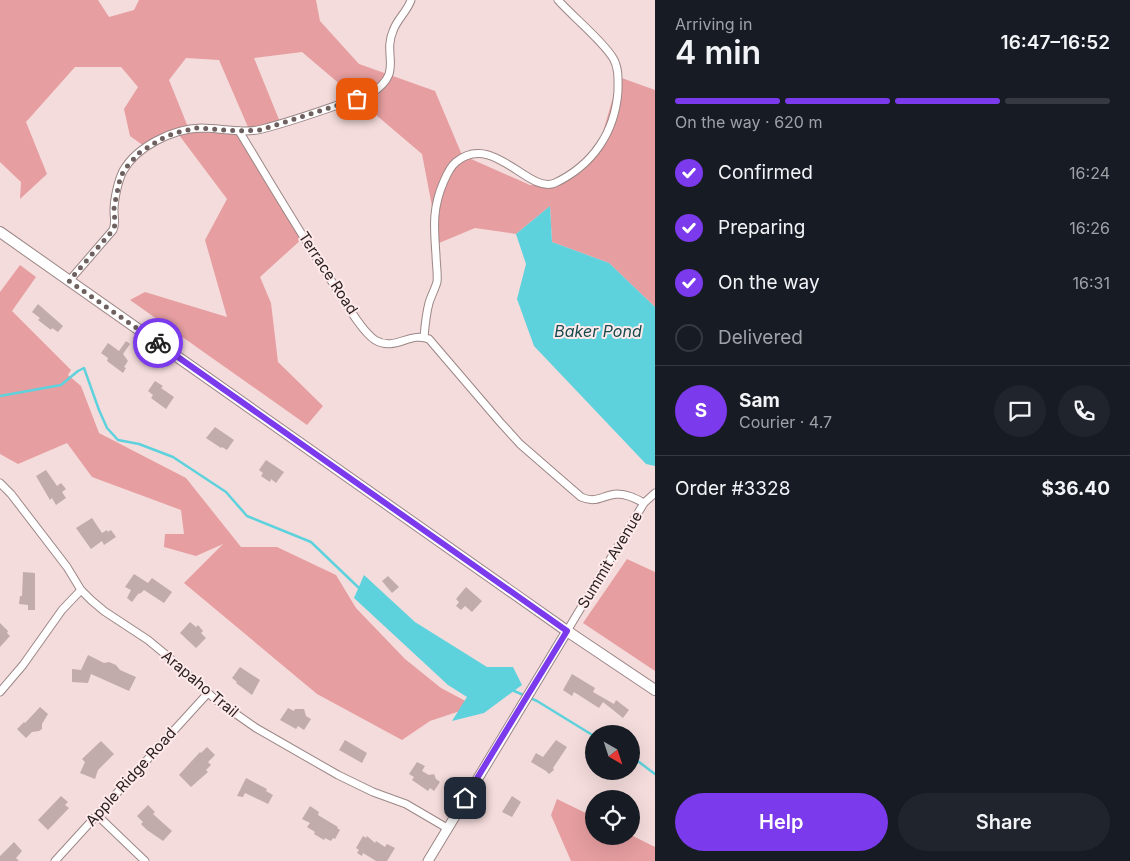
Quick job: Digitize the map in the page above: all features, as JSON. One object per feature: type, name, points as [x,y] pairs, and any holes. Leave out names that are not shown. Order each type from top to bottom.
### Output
[{"type":"main road","points":[[0,232],[567,631],[655,690]]},
{"type":"street","points":[[69,281],[113,230],[115,225],[114,207],[120,179],[129,163],[139,153],[161,139],[186,130],[202,128],[239,131],[260,130],[370,94],[377,90],[387,79],[390,71],[392,32],[405,14],[411,0]]},
{"type":"street","points":[[558,0],[606,49],[616,64],[618,81],[617,104],[610,130],[603,142],[586,162],[570,174],[550,184],[538,183],[505,162],[485,155],[468,156],[455,162],[450,168],[437,195],[434,232],[437,281],[428,304],[424,336],[434,343],[520,444],[581,497],[593,500],[610,495],[626,495],[644,503]]},
{"type":"street","name":"Terrace Road","points":[[239,131],[328,276],[370,335],[382,343],[390,344],[398,344],[412,337],[424,336]]},
{"type":"street","name":"Arapaho Trail","points":[[0,483],[11,494],[67,567],[81,590],[104,611],[148,640],[208,693],[256,728],[338,775],[373,792],[406,804],[447,828]]},
{"type":"street","name":"Summit Avenue","points":[[428,861],[644,503],[655,493]]},
{"type":"street","points":[[0,692],[23,665],[62,610],[81,590]]},
{"type":"street","name":"Apple Ridge Road","points":[[54,861],[208,693]]},
{"type":"street","points":[[97,815],[145,861]]},
{"type":"shaded area","points":[[0,0],[98,0],[109,17],[134,10],[139,0],[316,0],[320,21],[359,64],[435,91],[462,155],[530,185],[555,185],[598,149],[619,77],[655,90],[655,307],[609,263],[552,242],[550,206],[516,234],[475,228],[439,243],[422,154],[302,52],[254,58],[280,122],[251,134],[219,60],[186,58],[169,80],[190,132],[236,133],[303,238],[260,277],[271,303],[278,362],[323,406],[307,425],[130,300],[145,292],[227,317],[205,240],[227,199],[179,135],[144,146],[130,136],[124,109],[138,87],[121,67],[75,67],[26,122],[47,174],[20,199],[21,182],[0,162]]},
{"type":"shaded area","points":[[20,265],[36,277],[12,311],[71,370],[68,375],[81,386],[99,433],[186,478],[241,547],[277,547],[336,575],[356,608],[405,659],[441,688],[475,706],[430,721],[402,740],[317,694],[184,583],[223,544],[196,556],[164,547],[165,534],[184,534],[181,510],[92,477],[67,443],[18,464],[0,454],[0,292]]},
{"type":"shaded area","points":[[627,559],[655,572],[655,671],[583,623]]},
{"type":"shaded area","points":[[557,799],[585,813],[585,845],[640,845],[640,840],[655,847],[655,861],[571,861],[551,815]]},
{"type":"water","name":"Baker Pond","points":[[550,206],[552,242],[609,263],[655,307],[655,466],[646,464],[534,346],[517,299],[526,264],[516,234]]},
{"type":"water","points":[[364,575],[415,622],[487,667],[513,667],[522,685],[484,713],[452,721],[467,697],[448,685],[354,598]]},
{"type":"building","points":[[38,304],[63,326],[58,332],[52,328],[51,330],[38,320],[40,318],[32,312]]},
{"type":"building","points":[[126,341],[130,344],[123,354],[128,361],[123,373],[107,361],[108,358],[101,353],[108,343],[119,351]]},
{"type":"building","points":[[155,381],[174,397],[166,409],[151,398],[153,395],[148,391]]},
{"type":"building","points":[[215,427],[234,440],[227,450],[206,438]]},
{"type":"building","points":[[266,460],[284,472],[276,483],[271,479],[270,482],[261,476],[263,473],[259,470]]},
{"type":"building","points":[[46,470],[57,486],[61,483],[66,489],[62,492],[66,498],[56,505],[52,498],[50,500],[36,476]]},
{"type":"building","points":[[92,518],[102,533],[111,530],[116,537],[104,545],[102,541],[91,549],[76,528]]},
{"type":"building","points":[[23,572],[35,573],[35,610],[28,610],[28,605],[19,604],[20,596],[22,596]]},
{"type":"building","points":[[134,574],[148,583],[152,578],[172,592],[164,603],[144,590],[132,602],[127,598],[131,590],[125,587]]},
{"type":"building","points":[[388,576],[399,587],[392,593],[382,581]]},
{"type":"building","points":[[466,587],[482,601],[472,612],[465,606],[461,610],[456,606],[459,602],[456,599]]},
{"type":"building","points":[[190,622],[196,627],[198,625],[203,631],[201,633],[206,638],[196,648],[180,633]]},
{"type":"building","points":[[0,623],[10,636],[0,647]]},
{"type":"building","points":[[88,655],[104,663],[109,662],[116,665],[120,670],[136,677],[129,691],[91,674],[88,683],[72,682],[72,669],[81,670]]},
{"type":"building","points":[[240,667],[260,680],[252,695],[232,678]]},
{"type":"building","points":[[572,674],[595,688],[593,692],[614,704],[616,700],[629,710],[623,718],[603,702],[599,708],[574,692],[572,696],[563,690]]},
{"type":"building","points":[[40,707],[48,714],[42,724],[42,729],[32,732],[26,738],[17,729]]},
{"type":"building","points":[[288,708],[294,711],[295,709],[304,709],[306,716],[311,719],[304,730],[298,726],[296,729],[280,720]]},
{"type":"building","points":[[345,740],[367,753],[362,763],[339,750]]},
{"type":"building","points":[[556,740],[567,747],[553,768],[554,770],[549,774],[531,762],[536,753],[543,757]]},
{"type":"building","points":[[101,741],[114,754],[98,770],[95,779],[80,773],[85,762],[82,759]]},
{"type":"building","points":[[207,747],[215,755],[208,762],[211,765],[206,770],[208,772],[191,787],[179,775]]},
{"type":"building","points":[[417,762],[425,766],[422,771],[429,775],[434,774],[440,782],[434,791],[430,788],[428,791],[412,780],[414,777],[409,774]]},
{"type":"building","points":[[246,778],[267,789],[266,791],[273,795],[268,804],[245,793],[243,797],[237,796]]},
{"type":"building","points":[[61,796],[68,802],[65,805],[69,808],[48,830],[38,820]]},
{"type":"building","points":[[512,796],[521,802],[512,817],[502,812]]},
{"type":"building","points":[[148,805],[155,812],[153,814],[172,831],[163,841],[147,830],[137,816]]},
{"type":"building","points":[[310,806],[319,812],[318,815],[338,827],[340,830],[335,839],[333,838],[331,841],[325,838],[324,840],[307,827],[310,823],[302,819]]},
{"type":"building","points":[[363,836],[366,838],[367,836],[375,843],[376,841],[385,847],[387,844],[395,848],[387,861],[376,861],[363,853],[362,856],[357,853],[359,850],[356,848]]},
{"type":"building","points":[[14,842],[22,851],[16,858],[19,861],[0,861],[0,856]]},
{"type":"waterway","points":[[0,396],[61,385],[84,368],[107,428],[118,440],[139,444],[173,457],[226,492],[247,516],[311,542],[360,589]]},
{"type":"waterway","points":[[512,690],[537,701],[585,730]]},
{"type":"waterway","points":[[640,763],[655,774]]},
{"type":"way so far","points":[[158,343],[69,281],[113,230],[115,225],[114,207],[120,179],[129,163],[149,145],[175,133],[202,128],[239,131],[260,130],[357,99]]},
{"type":"route","points":[[158,343],[567,631],[465,798]]}]
